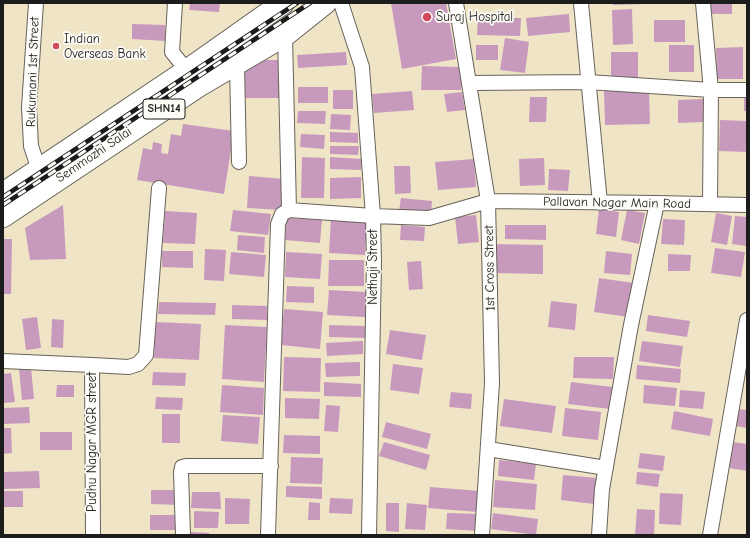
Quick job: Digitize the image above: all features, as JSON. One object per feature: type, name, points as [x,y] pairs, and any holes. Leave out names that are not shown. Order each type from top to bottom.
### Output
[{"type":"main road","name":"Semmozhi Salai","points":[[193,78],[237,64],[285,35],[325,3]]},
{"type":"main road","name":"Semmozhi Salai","points":[[3,216],[12,190],[43,179],[193,78],[274,5]]},
{"type":"street","name":"Rukumani 1st Street","points":[[36,3],[29,107],[31,146],[43,179]]},
{"type":"street","points":[[175,3],[172,52],[193,78]]},
{"type":"street","name":"Nethaji Street","points":[[341,3],[362,67],[373,216],[374,261],[369,535]]},
{"type":"street","name":"1st Cross Street","points":[[456,3],[488,201],[492,383],[482,535]]},
{"type":"street","points":[[581,3],[600,203]]},
{"type":"street","points":[[703,3],[711,90],[710,204]]},
{"type":"street","points":[[268,535],[278,224],[282,214],[289,210],[285,35]]},
{"type":"street","points":[[237,64],[239,162]]},
{"type":"street","points":[[470,83],[588,82],[711,90],[747,90]]},
{"type":"street","points":[[92,365],[130,367],[138,364],[146,355],[159,188]]},
{"type":"street","name":"Pallavan Nagar Main Road","points":[[289,210],[429,218],[488,201],[747,205]]},
{"type":"street","points":[[599,535],[602,489],[631,325],[657,203]]},
{"type":"street","points":[[710,535],[747,320]]},
{"type":"street","name":"Pudhu Nagar MGR street","points":[[3,361],[92,365],[93,535]]},
{"type":"street","points":[[488,449],[606,468]]},
{"type":"street","points":[[183,535],[182,467],[271,466]]},
{"type":"building","points":[[190,3],[220,3],[219,12],[189,10]]},
{"type":"building","points":[[391,3],[446,3],[456,59],[402,69]]},
{"type":"building","points":[[613,3],[643,3],[643,4],[613,5]]},
{"type":"building","points":[[709,3],[732,3],[732,14],[709,14]]},
{"type":"building","points":[[632,9],[633,44],[613,45],[612,10]]},
{"type":"building","points":[[569,14],[570,32],[528,36],[526,18]]},
{"type":"building","points":[[478,17],[521,18],[520,36],[477,35]]},
{"type":"building","points":[[654,20],[685,20],[685,42],[654,42]]},
{"type":"building","points":[[132,24],[165,25],[165,41],[132,39]]},
{"type":"building","points":[[505,38],[529,42],[525,73],[500,70]]},
{"type":"building","points":[[476,45],[498,45],[498,60],[476,60]]},
{"type":"building","points":[[669,45],[694,45],[694,72],[669,72]]},
{"type":"building","points":[[743,47],[743,79],[717,79],[716,48]]},
{"type":"building","points":[[346,52],[347,65],[298,68],[297,55]]},
{"type":"building","points":[[611,52],[638,52],[638,78],[611,77]]},
{"type":"building","points":[[245,60],[284,60],[284,98],[245,98]]},
{"type":"building","points":[[422,66],[461,67],[461,90],[421,90]]},
{"type":"building","points":[[298,87],[328,87],[328,103],[298,103]]},
{"type":"building","points":[[649,89],[650,124],[605,125],[604,90]]},
{"type":"building","points":[[333,90],[353,90],[353,109],[333,109]]},
{"type":"building","points":[[412,91],[414,110],[374,113],[372,94]]},
{"type":"building","points":[[462,92],[465,110],[447,112],[444,94]]},
{"type":"building","points":[[744,96],[747,96],[747,111],[744,111]]},
{"type":"building","points":[[530,97],[547,97],[546,122],[529,122]]},
{"type":"building","points":[[703,99],[703,122],[678,123],[678,100]]},
{"type":"building","points":[[298,111],[326,111],[325,124],[297,123]]},
{"type":"building","points":[[331,114],[351,115],[350,130],[330,129]]},
{"type":"building","points":[[720,120],[747,121],[747,152],[719,151]]},
{"type":"building","points":[[183,124],[234,131],[224,194],[137,180],[143,148],[152,150],[153,142],[162,144],[161,153],[168,154],[171,134],[181,136]]},
{"type":"building","points":[[330,132],[358,133],[358,143],[330,142]]},
{"type":"building","points":[[301,134],[325,135],[324,149],[300,147]]},
{"type":"building","points":[[330,146],[359,146],[358,155],[330,154]]},
{"type":"building","points":[[302,157],[325,158],[324,198],[301,198]]},
{"type":"building","points":[[330,157],[361,159],[361,170],[330,169]]},
{"type":"building","points":[[544,158],[545,185],[520,186],[519,159]]},
{"type":"building","points":[[474,159],[476,187],[438,190],[435,162]]},
{"type":"building","points":[[394,166],[410,166],[411,193],[395,194]]},
{"type":"building","points":[[549,169],[570,170],[568,191],[548,190]]},
{"type":"building","points":[[249,176],[285,179],[283,210],[247,208]]},
{"type":"building","points":[[361,177],[361,198],[330,199],[330,178]]},
{"type":"building","points":[[401,198],[432,201],[431,214],[399,211]]},
{"type":"building","points":[[63,205],[66,259],[30,260],[25,228]]},
{"type":"building","points":[[599,209],[619,212],[616,237],[596,234]]},
{"type":"building","points":[[233,210],[271,214],[268,235],[230,231]]},
{"type":"building","points":[[627,210],[645,213],[639,244],[621,240]]},
{"type":"building","points":[[165,211],[197,213],[195,244],[163,243]]},
{"type":"building","points":[[716,213],[732,216],[727,245],[711,242]]},
{"type":"building","points":[[476,215],[479,242],[458,244],[455,217]]},
{"type":"building","points":[[331,216],[367,218],[365,255],[329,253]]},
{"type":"building","points":[[735,216],[747,217],[747,246],[732,244]]},
{"type":"building","points":[[287,218],[322,220],[320,243],[285,240]]},
{"type":"building","points":[[663,219],[685,220],[684,245],[661,244]]},
{"type":"building","points":[[401,225],[425,227],[424,241],[400,240]]},
{"type":"building","points":[[505,225],[546,225],[546,240],[505,239]]},
{"type":"building","points":[[238,235],[265,237],[264,253],[237,250]]},
{"type":"building","points":[[3,239],[12,239],[11,294],[3,294]]},
{"type":"building","points":[[493,244],[543,245],[543,274],[493,273]]},
{"type":"building","points":[[715,248],[745,252],[741,277],[711,273]]},
{"type":"building","points":[[205,249],[226,250],[224,281],[204,280]]},
{"type":"building","points":[[162,251],[193,251],[193,268],[162,267]]},
{"type":"building","points":[[606,251],[632,254],[630,275],[604,273]]},
{"type":"building","points":[[231,252],[266,255],[264,277],[229,274]]},
{"type":"building","points":[[286,252],[322,254],[320,279],[285,277]]},
{"type":"building","points":[[668,254],[691,255],[690,271],[668,271]]},
{"type":"building","points":[[329,260],[364,260],[364,286],[328,286]]},
{"type":"building","points":[[421,261],[423,289],[409,290],[407,262]]},
{"type":"building","points":[[599,278],[634,283],[629,317],[594,312]]},
{"type":"building","points":[[287,286],[314,287],[314,303],[286,302]]},
{"type":"building","points":[[329,290],[366,292],[365,317],[327,315]]},
{"type":"building","points":[[551,301],[577,304],[575,330],[548,327]]},
{"type":"building","points":[[159,302],[216,303],[215,315],[158,314]]},
{"type":"building","points":[[232,305],[267,306],[267,320],[232,319]]},
{"type":"building","points":[[284,309],[323,312],[320,349],[281,345]]},
{"type":"building","points":[[648,315],[690,321],[687,337],[646,331]]},
{"type":"building","points":[[37,317],[41,348],[26,350],[22,319]]},
{"type":"building","points":[[52,319],[64,320],[63,348],[51,347]]},
{"type":"building","points":[[155,322],[201,324],[199,360],[154,358]]},
{"type":"building","points":[[225,325],[267,327],[264,382],[222,379]]},
{"type":"building","points":[[329,325],[365,326],[365,338],[329,337]]},
{"type":"building","points":[[390,330],[426,335],[422,360],[386,354]]},
{"type":"building","points":[[363,341],[363,354],[327,356],[326,343]]},
{"type":"building","points":[[642,341],[683,346],[680,367],[639,361]]},
{"type":"building","points":[[284,357],[321,358],[320,392],[283,391]]},
{"type":"building","points":[[574,357],[614,357],[613,379],[573,378]]},
{"type":"building","points":[[360,362],[360,376],[326,377],[325,363]]},
{"type":"building","points":[[393,364],[423,368],[419,394],[390,390]]},
{"type":"building","points":[[637,365],[681,369],[680,383],[636,379]]},
{"type":"building","points":[[31,368],[34,399],[22,400],[19,369]]},
{"type":"building","points":[[153,372],[186,373],[185,386],[152,385]]},
{"type":"building","points":[[11,373],[15,402],[4,403],[3,374]]},
{"type":"building","points":[[324,382],[361,384],[361,397],[324,396]]},
{"type":"building","points":[[571,382],[613,387],[610,409],[568,404]]},
{"type":"building","points":[[57,385],[74,385],[74,397],[56,397]]},
{"type":"building","points":[[222,385],[264,388],[263,415],[220,412]]},
{"type":"building","points":[[644,385],[677,388],[675,406],[643,403]]},
{"type":"building","points":[[680,390],[705,392],[703,409],[679,407]]},
{"type":"building","points":[[451,392],[472,394],[471,409],[449,407]]},
{"type":"building","points":[[156,397],[183,398],[182,410],[155,409]]},
{"type":"building","points":[[285,398],[320,399],[319,419],[285,418]]},
{"type":"building","points":[[504,399],[556,406],[552,433],[500,426]]},
{"type":"building","points":[[326,405],[340,406],[338,432],[324,431]]},
{"type":"building","points":[[29,407],[30,423],[3,424],[3,408]]},
{"type":"building","points":[[565,408],[601,412],[598,440],[562,436]]},
{"type":"building","points":[[738,409],[747,410],[747,428],[736,426]]},
{"type":"building","points":[[674,411],[713,419],[710,436],[671,429]]},
{"type":"building","points":[[162,414],[180,414],[180,443],[162,443]]},
{"type":"building","points":[[223,415],[260,417],[258,444],[221,441]]},
{"type":"building","points":[[386,422],[431,434],[427,449],[382,437]]},
{"type":"building","points":[[3,428],[11,428],[12,453],[3,454]]},
{"type":"building","points":[[40,432],[72,432],[72,450],[40,450]]},
{"type":"building","points":[[284,435],[320,436],[320,454],[283,453]]},
{"type":"building","points":[[384,442],[430,455],[426,470],[379,456]]},
{"type":"building","points":[[733,442],[747,444],[747,471],[729,468]]},
{"type":"building","points":[[640,453],[665,456],[663,471],[638,468]]},
{"type":"building","points":[[291,457],[323,458],[322,484],[290,483]]},
{"type":"building","points":[[499,460],[536,464],[534,480],[498,476]]},
{"type":"building","points":[[39,471],[40,488],[3,489],[3,472]]},
{"type":"building","points":[[637,472],[660,474],[658,487],[636,484]]},
{"type":"building","points":[[563,475],[597,478],[594,504],[561,500]]},
{"type":"building","points":[[495,480],[537,484],[535,510],[493,507]]},
{"type":"building","points":[[286,486],[322,487],[322,499],[286,497]]},
{"type":"building","points":[[430,487],[480,491],[478,512],[428,508]]},
{"type":"building","points":[[151,490],[179,490],[179,505],[151,504]]},
{"type":"building","points":[[3,491],[23,491],[23,507],[3,507]]},
{"type":"building","points":[[192,492],[220,492],[221,509],[191,508]]},
{"type":"building","points":[[660,493],[683,494],[681,525],[659,524]]},
{"type":"building","points":[[225,498],[250,499],[249,524],[225,524]]},
{"type":"building","points":[[330,498],[353,499],[352,514],[329,513]]},
{"type":"building","points":[[309,502],[320,503],[320,520],[308,520]]},
{"type":"building","points":[[386,503],[399,503],[399,532],[386,531]]},
{"type":"building","points":[[407,503],[427,505],[425,530],[405,529]]},
{"type":"building","points":[[637,509],[655,510],[654,535],[635,535]]},
{"type":"building","points":[[194,511],[219,512],[218,528],[194,528]]},
{"type":"building","points":[[447,513],[480,514],[479,531],[446,529]]},
{"type":"building","points":[[493,513],[538,519],[536,535],[491,529]]},
{"type":"building","points":[[150,515],[177,515],[177,530],[150,530]]},
{"type":"building","points":[[190,532],[209,533],[209,535],[190,535]]},
{"type":"railway","points":[[3,197],[297,3]]},
{"type":"railway","points":[[3,205],[310,3]]},
{"type":"place","name":"Suraj Hospital","points":[[427,17]]},
{"type":"place","name":"Indian Overseas Bank","points":[[56,46]]}]
